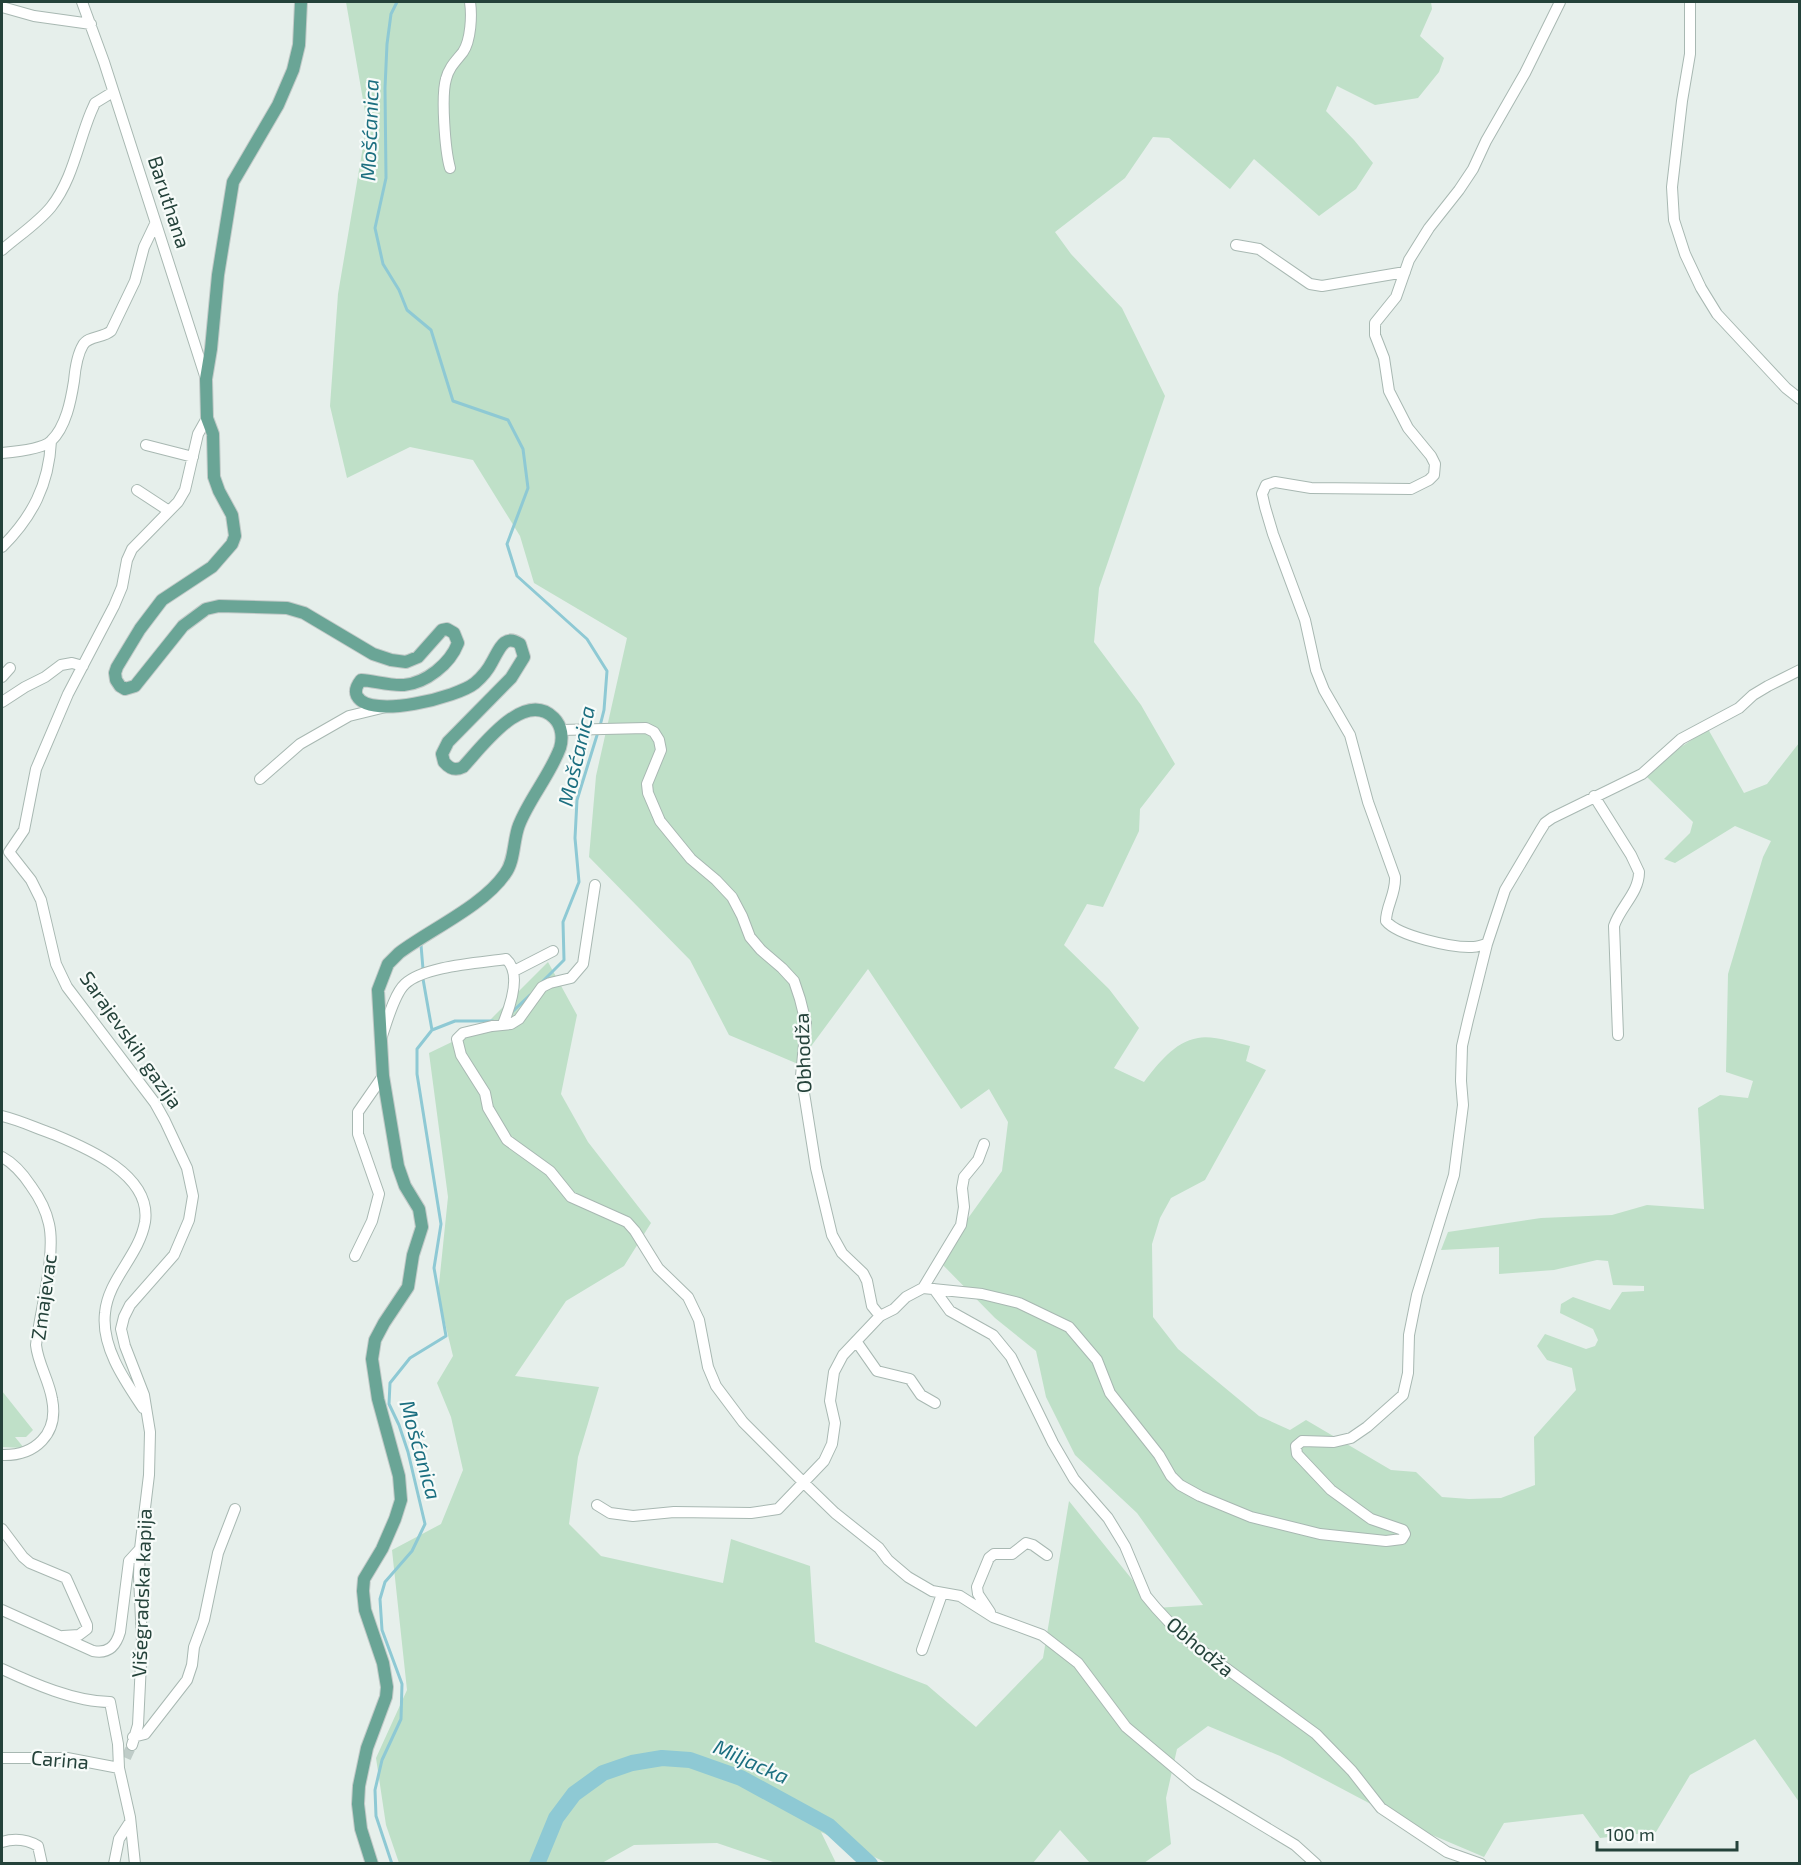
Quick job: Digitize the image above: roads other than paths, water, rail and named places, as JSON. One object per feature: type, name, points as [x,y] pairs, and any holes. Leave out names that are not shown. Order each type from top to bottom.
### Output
[{"type":"main road","points":[[206,379],[212,349],[218,275],[233,182],[278,105],[293,70],[299,45],[301,2]]},
{"type":"main road","name":"Baruthana","points":[[206,379],[207,418]]},
{"type":"main road","points":[[207,418],[213,434],[214,477],[232,514],[235,536],[232,544],[212,567],[162,600],[140,629],[117,667],[116,680],[120,686],[125,689],[135,686],[183,626],[206,609],[219,606],[287,608],[304,613],[373,654],[391,660],[412,661],[442,630],[447,629],[454,633],[458,643],[454,652],[427,677],[405,685],[361,680],[357,684],[358,698],[364,702],[386,707],[431,701],[459,692],[474,684],[485,672],[501,644],[506,640],[520,644],[525,657],[511,678],[447,742],[442,750],[444,762],[452,769],[463,767],[492,734],[517,715],[534,711],[550,715],[556,719],[561,730],[560,747],[519,826],[507,872],[494,888],[479,900],[411,944],[388,964],[378,990],[383,1076],[398,1166],[405,1185],[419,1209],[422,1227],[413,1256],[408,1287],[375,1340],[372,1359],[378,1399],[399,1476],[401,1500],[382,1549],[364,1579],[363,1591],[387,1687],[386,1696],[367,1748],[359,1786],[360,1821],[372,1863]]},
{"type":"street","name":"Baruthana","points":[[82,2],[206,379]]},
{"type":"street","points":[[450,168],[446,151],[445,81],[452,64],[465,50],[472,16],[470,2]]},
{"type":"street","points":[[1487,944],[1472,947],[1419,939],[1390,927],[1386,921],[1386,914],[1396,887],[1395,877],[1368,802],[1350,735],[1324,690],[1316,670],[1305,620],[1273,534],[1262,494],[1266,484],[1275,482],[1311,488],[1411,489],[1434,475],[1435,464],[1431,456],[1408,428],[1389,391],[1384,358],[1373,329],[1375,323],[1396,297],[1409,260],[1429,228],[1473,169],[1560,2]]},
{"type":"street","points":[[1690,2],[1690,54],[1672,187],[1674,220],[1685,254],[1701,288],[1717,314],[1786,388],[1800,399]]},
{"type":"street","points":[[2,8],[34,16],[91,24]]},
{"type":"street","points":[[2,250],[52,206],[62,191],[73,166],[91,111],[96,103],[113,92]]},
{"type":"street","points":[[2,453],[44,445],[51,441],[66,417],[75,370],[84,343],[89,339],[105,336],[111,331],[135,281],[144,247],[155,224]]},
{"type":"street","points":[[1236,245],[1259,249],[1310,284],[1322,286],[1405,272]]},
{"type":"street","name":"Sarajevskih gazija","points":[[147,1413],[144,1395],[125,1346],[121,1329],[130,1305],[174,1255],[189,1220],[193,1196],[191,1181],[165,1120],[67,987],[56,964],[40,900],[31,880],[5,852],[24,830],[36,769],[54,725],[122,587],[127,560],[132,549],[178,502],[185,490],[198,434],[207,418]]},
{"type":"street","points":[[2,547],[25,522],[41,493],[50,460],[51,441]]},
{"type":"street","points":[[146,445],[193,457]]},
{"type":"street","points":[[137,490],[169,511]]},
{"type":"street","points":[[2,702],[61,665],[72,663],[83,666]]},
{"type":"street","points":[[2,677],[10,668]]},
{"type":"street","points":[[597,1505],[610,1513],[633,1516],[674,1512],[764,1512],[778,1509],[824,1461],[832,1444],[835,1423],[830,1401],[834,1372],[843,1355],[880,1316],[894,1309],[906,1297],[928,1289],[982,1294],[1019,1303],[1069,1328],[1097,1360],[1116,1402],[1159,1455],[1172,1476],[1190,1491],[1251,1517],[1320,1534],[1386,1541],[1402,1539],[1405,1534],[1403,1530],[1371,1519],[1331,1490],[1297,1454],[1296,1446],[1302,1441],[1334,1442],[1351,1438],[1403,1395],[1409,1335],[1417,1295],[1454,1175],[1463,1105],[1462,1046],[1487,944],[1505,890],[1545,823],[1594,796],[1642,774],[1681,739],[1739,708],[1753,695],[1800,670]]},
{"type":"street","points":[[260,779],[300,744],[349,716],[374,712],[386,707]]},
{"type":"street","name":"Obhodža","points":[[561,730],[646,728],[654,732],[660,740],[661,750],[647,784],[648,793],[660,821],[692,859],[732,897],[750,936],[761,950],[794,981],[806,1023],[801,1076],[816,1168],[832,1235],[842,1253],[863,1273],[872,1306],[880,1316]]},
{"type":"street","points":[[1594,796],[1639,872],[1634,890],[1627,904],[1617,916],[1614,926],[1618,1035]]},
{"type":"street","points":[[595,885],[583,964],[571,978],[542,987],[519,1019],[511,1024],[463,1033],[457,1039],[461,1055],[485,1093],[488,1108],[507,1140],[550,1171],[571,1197],[627,1222],[635,1231],[658,1268],[688,1297],[692,1304],[699,1320],[708,1367],[716,1386],[743,1422],[835,1513],[879,1548],[888,1560],[908,1577],[932,1591],[960,1596],[993,1617],[1042,1635],[1078,1664],[1126,1727],[1194,1784],[1295,1845],[1316,1863]]},
{"type":"street","points":[[514,971],[553,951]]},
{"type":"street","points":[[381,1042],[389,1015],[403,985],[415,976],[452,967],[506,959],[514,971],[510,1008],[503,1024]]},
{"type":"street","points":[[355,1256],[372,1221],[379,1194],[358,1134],[358,1112],[383,1076]]},
{"type":"street","points":[[2,1116],[15,1119],[105,1158],[123,1172],[140,1194],[145,1222],[135,1250],[107,1298],[104,1315],[106,1339],[115,1362],[147,1413]]},
{"type":"street","points":[[928,1289],[961,1225],[964,1207],[962,1188],[964,1177],[978,1160],[984,1144]]},
{"type":"street","name":"Zmajevac","points":[[2,1157],[17,1167],[30,1184],[43,1205],[49,1223],[51,1254],[36,1345],[37,1356],[52,1400],[52,1413],[50,1428],[36,1446],[27,1452],[2,1455]]},
{"type":"street","name":"Obhodža","points":[[928,1289],[950,1311],[993,1335],[1011,1357],[1053,1443],[1074,1479],[1108,1518],[1125,1546],[1146,1596],[1155,1608],[1182,1636],[1316,1734],[1352,1771],[1381,1808],[1447,1852],[1481,1863]]},
{"type":"street","points":[[856,1341],[877,1371],[910,1379],[921,1395],[935,1403]]},
{"type":"street","name":"Višegradska kapija","points":[[147,1413],[150,1432],[149,1475],[139,1576],[142,1642],[138,1725],[133,1741],[145,1734],[187,1680],[194,1647],[204,1620],[218,1553],[235,1509]]},
{"type":"street","points":[[2,1529],[22,1557],[30,1563],[66,1578],[87,1629],[79,1635],[60,1636]]},
{"type":"street","points":[[993,1617],[978,1594],[977,1587],[989,1558],[994,1554],[1012,1554],[1026,1543],[1047,1555]]},
{"type":"street","points":[[2,1610],[101,1653],[109,1650],[117,1642],[120,1632],[129,1561],[140,1549]]},
{"type":"street","points":[[922,1650],[942,1594]]},
{"type":"street","points":[[2,1668],[24,1679],[63,1692],[98,1702],[110,1702],[135,1863]]},
{"type":"street","name":"Carina","points":[[2,1758],[67,1758],[119,1768]]},
{"type":"street","points":[[119,1768],[126,1758]]},
{"type":"street","points":[[114,1863],[119,1839],[130,1822]]},
{"type":"street","points":[[2,1842],[11,1839],[28,1840],[38,1846],[42,1863]]},
{"type":"waterway","name":"Mošćanica","points":[[397,2],[391,14],[387,44],[386,178],[375,228],[383,264],[399,290],[407,310],[431,330],[453,401],[508,420],[523,449],[528,488],[507,544],[517,576],[587,639],[607,671],[604,710],[600,726]]},
{"type":"waterway","name":"Mošćanica","points":[[543,981],[564,960],[563,922],[579,882],[575,838],[577,800],[598,732]]},
{"type":"waterway","points":[[421,945],[423,969]]},
{"type":"waterway","points":[[423,979],[432,1030]]},
{"type":"waterway","name":"Mošćanica","points":[[511,1013],[530,995]]},
{"type":"waterway","name":"Mošćanica","points":[[392,1864],[376,1816],[375,1790],[382,1760],[401,1719],[402,1684],[382,1630],[380,1599],[385,1582],[412,1551],[425,1524],[408,1452],[389,1404],[390,1383],[410,1358],[446,1336],[434,1268],[441,1224],[417,1074],[417,1049],[432,1030],[455,1021],[493,1021]]},
{"type":"waterway","name":"Miljacka","points":[[537,1864],[556,1818],[574,1794],[603,1773],[632,1763],[662,1758],[690,1760],[741,1778],[829,1826],[870,1864]]},
{"type":"tunnel","points":[[126,1758],[132,1745]]}]
